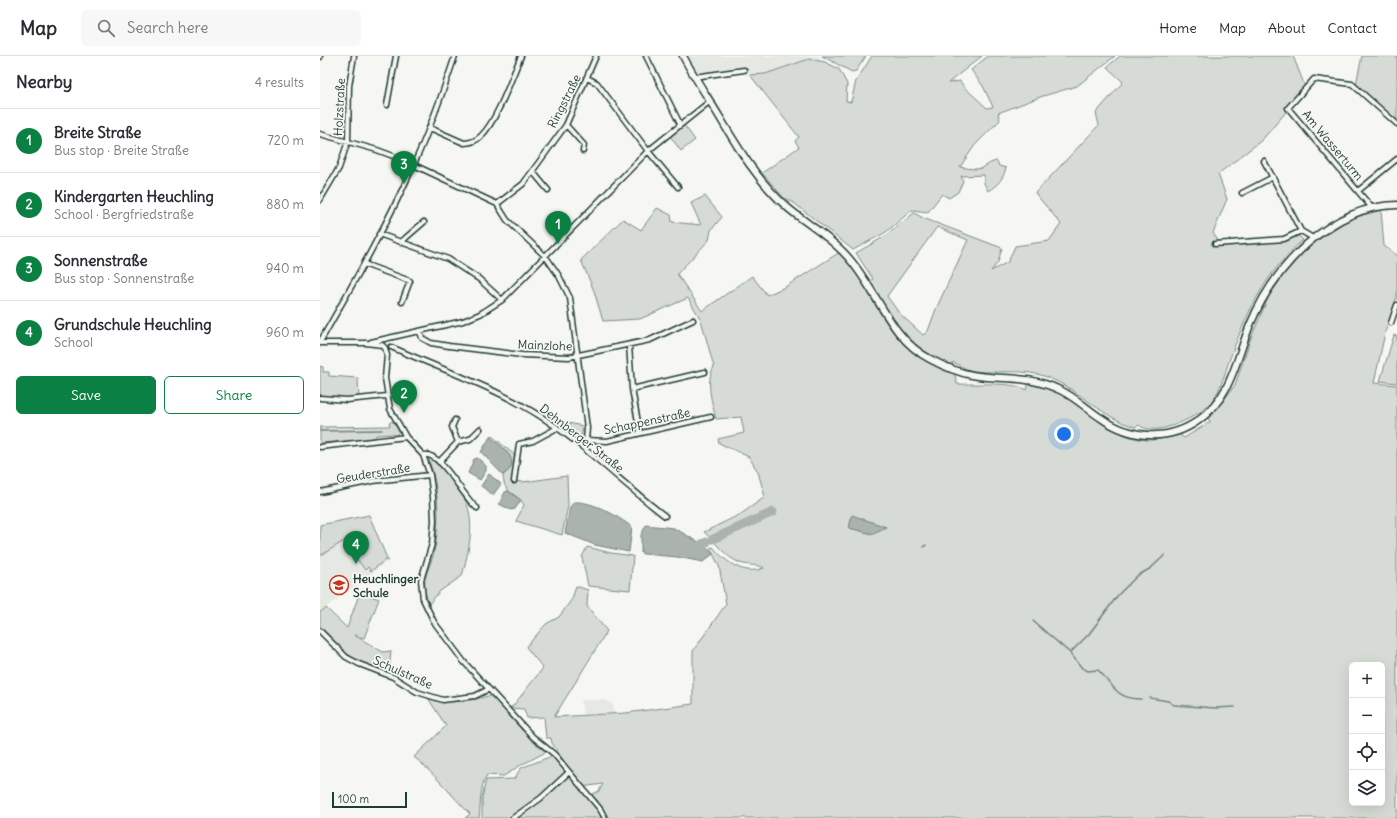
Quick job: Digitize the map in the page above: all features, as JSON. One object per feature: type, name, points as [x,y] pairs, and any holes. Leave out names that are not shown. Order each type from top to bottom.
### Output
[{"type":"street","name":"Holzstraße","points":[[320,200],[339,168],[348,141],[349,86],[354,56]]},
{"type":"street","points":[[387,105],[396,56]]},
{"type":"street","points":[[455,56],[430,128],[414,165],[364,264],[320,342],[366,343],[382,345],[386,351],[385,378],[387,396],[393,416],[406,437],[423,455],[430,475],[434,521],[430,556],[421,580],[423,599],[442,632],[464,662],[533,737],[554,754],[568,773],[600,809],[605,818]]},
{"type":"street","points":[[430,128],[464,143],[470,143],[481,137],[496,113],[521,56]]},
{"type":"street","name":"Ringstraße","points":[[497,204],[519,189],[533,172],[566,125],[596,56]]},
{"type":"street","points":[[646,56],[680,124]]},
{"type":"street","points":[[683,56],[736,146],[757,173],[788,208],[832,242],[846,255],[856,267],[903,339],[922,354],[955,371],[974,375],[1021,378],[1044,383],[1070,395],[1102,420],[1128,432],[1142,435],[1149,436],[1166,434],[1183,430],[1199,420],[1223,396],[1251,324],[1265,297],[1282,272],[1313,238],[1333,224],[1372,208],[1397,205]]},
{"type":"street","points":[[694,77],[744,70]]},
{"type":"street","points":[[587,78],[597,83],[648,151],[678,187]]},
{"type":"street","name":"Am Wasserturm","points":[[1372,208],[1288,108],[1314,80],[1352,84],[1397,124]]},
{"type":"street","points":[[366,343],[420,332],[463,321],[480,314],[502,300],[546,257],[648,151],[709,102]]},
{"type":"street","points":[[566,125],[584,145],[583,151]]},
{"type":"street","points":[[320,134],[348,141],[414,165],[497,204],[507,220],[546,257],[559,276],[570,298],[579,356],[587,428],[586,440],[581,446]]},
{"type":"street","points":[[1358,191],[1397,159]]},
{"type":"street","points":[[1264,161],[1301,232],[1313,238]]},
{"type":"street","points":[[533,172],[548,190]]},
{"type":"street","points":[[1242,193],[1273,177]]},
{"type":"street","points":[[402,242],[424,222]]},
{"type":"street","points":[[1215,244],[1284,240],[1301,232]]},
{"type":"street","points":[[379,234],[448,259],[479,279],[502,300]]},
{"type":"street","points":[[364,264],[410,281],[402,302]]},
{"type":"street","points":[[1391,323],[1397,305]]},
{"type":"street","name":"Mainzlohe","points":[[420,332],[422,338],[430,343],[449,346],[522,355],[554,357],[579,356],[650,340],[693,320]]},
{"type":"street","points":[[386,351],[391,347],[391,338]]},
{"type":"street","points":[[629,345],[632,389],[640,433]]},
{"type":"street","name":"Dehnberger Straße","points":[[391,347],[511,399],[557,428],[581,446],[665,516]]},
{"type":"street","points":[[632,389],[705,372]]},
{"type":"street","points":[[320,398],[346,400],[387,396]]},
{"type":"street","name":"Schappenstraße","points":[[586,440],[607,441],[712,417]]},
{"type":"street","points":[[455,420],[452,427],[458,442]]},
{"type":"street","points":[[514,481],[519,444],[532,441],[557,428]]},
{"type":"street","points":[[439,462],[458,442],[470,439],[480,429]]},
{"type":"street","points":[[320,447],[406,437]]},
{"type":"street","points":[[423,455],[431,456],[439,462],[453,477],[472,504],[477,508]]},
{"type":"street","name":"Geuderstraße","points":[[320,492],[373,481],[430,475]]},
{"type":"street","name":"Schulstraße","points":[[320,631],[346,657],[359,664],[393,677],[417,692],[443,700],[475,696],[489,689]]},
{"type":"street","points":[[513,818],[541,798],[568,773]]},
{"type":"shaded area","points":[[689,56],[820,56],[818,60],[809,59],[765,74],[745,75],[744,69],[697,73]]},
{"type":"shaded area","points":[[822,56],[866,56],[856,71],[852,72]]},
{"type":"shaded area","points":[[872,56],[982,56],[948,83],[960,81],[964,87],[987,108],[993,107],[983,86],[971,70],[988,56],[1115,56],[1077,86],[1040,97],[998,113],[1000,120],[975,145],[960,167],[980,169],[997,161],[999,166],[1006,168],[1002,179],[992,189],[988,191],[984,183],[984,175],[961,176],[963,181],[958,192],[949,198],[942,194],[928,212],[912,210],[886,232],[853,250],[794,203],[784,198],[762,173],[799,147],[795,141],[799,137],[750,75],[765,74],[809,59],[825,62],[839,69],[847,84],[846,101],[851,102],[856,81]]},
{"type":"shaded area","points":[[1120,56],[1293,56],[1306,89],[1262,140],[1218,174],[1227,199],[1213,233],[1219,242],[1284,241],[1297,234],[1303,240],[1279,265],[1260,292],[1245,322],[1221,384],[1212,401],[1198,413],[1177,424],[1166,428],[1146,429],[1139,425],[1135,427],[1123,423],[1102,411],[1070,389],[1038,374],[974,371],[952,362],[957,384],[1003,384],[1020,387],[1027,390],[1029,382],[1047,387],[1074,401],[1100,421],[1128,436],[1138,439],[1153,440],[1179,434],[1184,438],[1210,422],[1208,418],[1218,408],[1235,385],[1251,338],[1268,298],[1285,273],[1308,247],[1340,225],[1354,217],[1381,210],[1384,246],[1397,255],[1397,296],[1385,333],[1374,383],[1397,385],[1397,818],[482,818],[482,798],[486,780],[514,779],[521,768],[552,756],[600,810],[598,801],[591,795],[599,791],[603,784],[581,787],[552,743],[551,738],[546,738],[544,717],[527,718],[524,709],[509,708],[513,706],[543,668],[526,647],[546,624],[559,617],[572,599],[576,586],[588,590],[587,606],[607,631],[554,717],[626,713],[693,704],[693,651],[726,604],[719,566],[710,548],[713,547],[729,562],[742,569],[756,570],[764,568],[743,564],[730,557],[704,532],[741,514],[765,497],[758,472],[749,457],[719,443],[718,439],[744,433],[741,417],[716,419],[711,399],[710,385],[711,373],[714,367],[701,320],[688,298],[640,319],[603,321],[594,291],[581,260],[623,219],[641,230],[657,208],[671,215],[672,222],[701,225],[691,203],[705,196],[722,217],[711,230],[709,240],[677,274],[702,311],[752,276],[767,295],[785,287],[840,252],[864,284],[873,279],[856,253],[887,235],[914,213],[923,218],[1002,248],[998,262],[991,271],[1008,262],[1015,246],[1049,241],[1061,224],[1035,193],[1099,125],[1096,113],[1123,82],[1107,67]],"holes":[[[937,227],[968,240],[936,309],[928,331],[923,335],[899,313],[887,296]]]},
{"type":"shaded area","points":[[1362,56],[1397,56],[1397,121],[1356,84]]},
{"type":"shaded area","points":[[684,125],[695,140],[681,151],[670,136]]},
{"type":"shaded area","points":[[1394,335],[1397,336],[1397,383],[1380,381]]},
{"type":"shaded area","points":[[320,366],[323,367],[323,372],[329,372],[329,376],[358,378],[359,398],[320,396]]},
{"type":"shaded area","points":[[393,421],[399,432],[395,436],[393,434],[376,435],[376,439],[320,443],[320,427],[390,426],[389,423]]},
{"type":"shaded area","points":[[563,422],[583,426],[581,439],[576,438],[560,426]]},
{"type":"shaded area","points":[[492,436],[517,457],[512,481],[523,482],[567,476],[568,506],[562,535],[516,521],[524,505],[506,487],[503,475],[508,471],[512,463],[506,451],[490,437]]},
{"type":"shaded area","points":[[490,437],[509,454],[511,459],[512,465],[503,475],[481,452]]},
{"type":"shaded area","points":[[430,458],[457,485],[469,511],[471,525],[467,557],[462,576],[440,591],[429,604],[426,595],[425,580],[435,547],[438,526],[437,492],[429,461]]},
{"type":"shaded area","points":[[478,458],[486,466],[486,471],[480,480],[468,473],[474,459]]},
{"type":"shaded area","points":[[489,474],[501,484],[493,495],[481,486]]},
{"type":"shaded area","points":[[508,491],[521,500],[515,509],[511,510],[499,504],[505,492]]},
{"type":"shaded area","points":[[574,502],[582,502],[605,510],[632,527],[629,552],[595,545],[565,533],[570,507]]},
{"type":"shaded area","name":"Heuchlinger Schule","points":[[369,515],[388,561],[320,612],[320,525]]},
{"type":"shaded area","points":[[369,515],[388,561],[385,560],[371,571],[368,567],[365,570],[352,552],[360,546],[352,536],[320,556],[320,525]]},
{"type":"shaded area","points":[[852,515],[886,527],[872,534],[849,528]]},
{"type":"shaded area","points":[[646,525],[674,528],[702,544],[713,554],[703,562],[677,557],[643,554],[641,553],[641,535]]},
{"type":"shaded area","points":[[587,547],[611,553],[633,556],[630,590],[588,586],[582,557]]},
{"type":"shaded area","points":[[360,592],[379,599],[364,638],[354,635],[383,652],[391,651],[389,672],[361,662],[347,654],[320,626],[320,612],[326,608],[347,628]]},
{"type":"shaded area","points":[[489,696],[493,698],[530,739],[546,752],[519,766],[504,776],[487,775],[481,790],[479,818],[465,818],[470,814],[436,777],[414,757],[446,726],[428,698],[452,702],[466,701]]},
{"type":"shaded area","points":[[581,700],[603,700],[610,702],[613,705],[614,713],[583,715]]},
{"type":"waterway","points":[[320,431],[382,430]]},
{"type":"waterway","points":[[713,539],[773,512]]},
{"type":"waterway","points":[[702,544],[707,542]]},
{"type":"waterway","points":[[1070,653],[1089,634],[1118,595],[1137,576],[1151,568],[1165,555]]},
{"type":"waterway","points":[[1033,621],[1070,653],[1082,668],[1088,671],[1098,670],[1120,694],[1126,697],[1141,699]]},
{"type":"waterway","points":[[1150,698],[1168,701],[1174,705],[1215,708],[1235,707]]},
{"type":"place","name":"Sonnenstraße","points":[[404,184]]},
{"type":"place","name":"Breite Straße","points":[[558,244]]},
{"type":"place","name":"Kindergarten Heuchling","points":[[404,413]]},
{"type":"place","name":"Grundschule Heuchling","points":[[356,564]]},
{"type":"place","name":"Heuchlinger Schule","points":[[339,585]]}]
